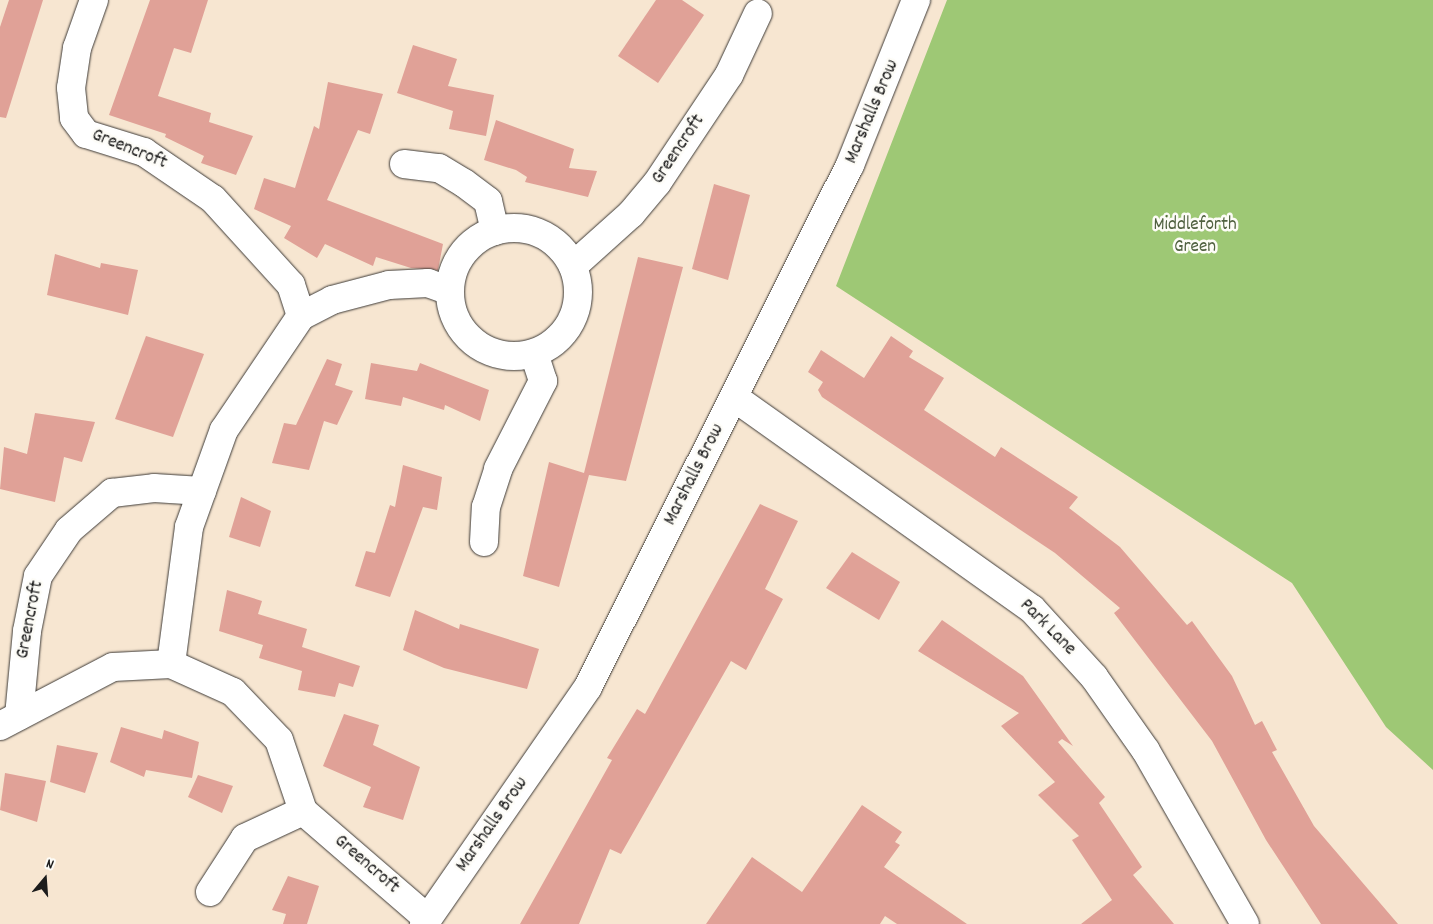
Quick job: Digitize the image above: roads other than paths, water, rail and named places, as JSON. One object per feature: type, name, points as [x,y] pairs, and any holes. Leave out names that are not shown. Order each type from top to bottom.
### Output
[{"type":"street","name":"Greencroft","points":[[94,0],[77,48],[71,88],[74,118],[86,134],[144,152],[213,199],[291,285],[301,316]]},
{"type":"street","name":"Marshalls Brow","points":[[427,921],[588,687],[850,165],[916,0]]},
{"type":"street","name":"Greencroft","points":[[573,266],[631,214],[657,183],[729,75],[758,13]]},
{"type":"street","points":[[404,164],[439,168],[464,183],[488,201],[495,231]]},
{"type":"street","points":[[532,230],[549,238],[573,266],[578,287],[576,309],[568,328],[534,353],[494,353],[476,343],[462,329],[450,291],[463,254],[495,231],[532,230]]},
{"type":"street","points":[[171,664],[185,554],[202,491],[224,430],[301,316],[332,300],[389,285],[428,283],[450,291]]},
{"type":"street","points":[[484,542],[486,507],[498,468],[543,381],[534,353]]},
{"type":"street","name":"Park Lane","points":[[734,398],[1032,609],[1094,677],[1146,751],[1245,924]]},
{"type":"street","name":"Greencroft","points":[[10,721],[38,576],[69,530],[112,493],[154,488],[202,491]]},
{"type":"street","name":"Greencroft","points":[[10,721],[113,667],[171,664],[233,692],[279,740],[302,811],[427,921]]},
{"type":"street","points":[[210,892],[245,838],[302,811]]},
{"type":"park label","name":"Middleforth Green","points":[[1195,237]]}]
